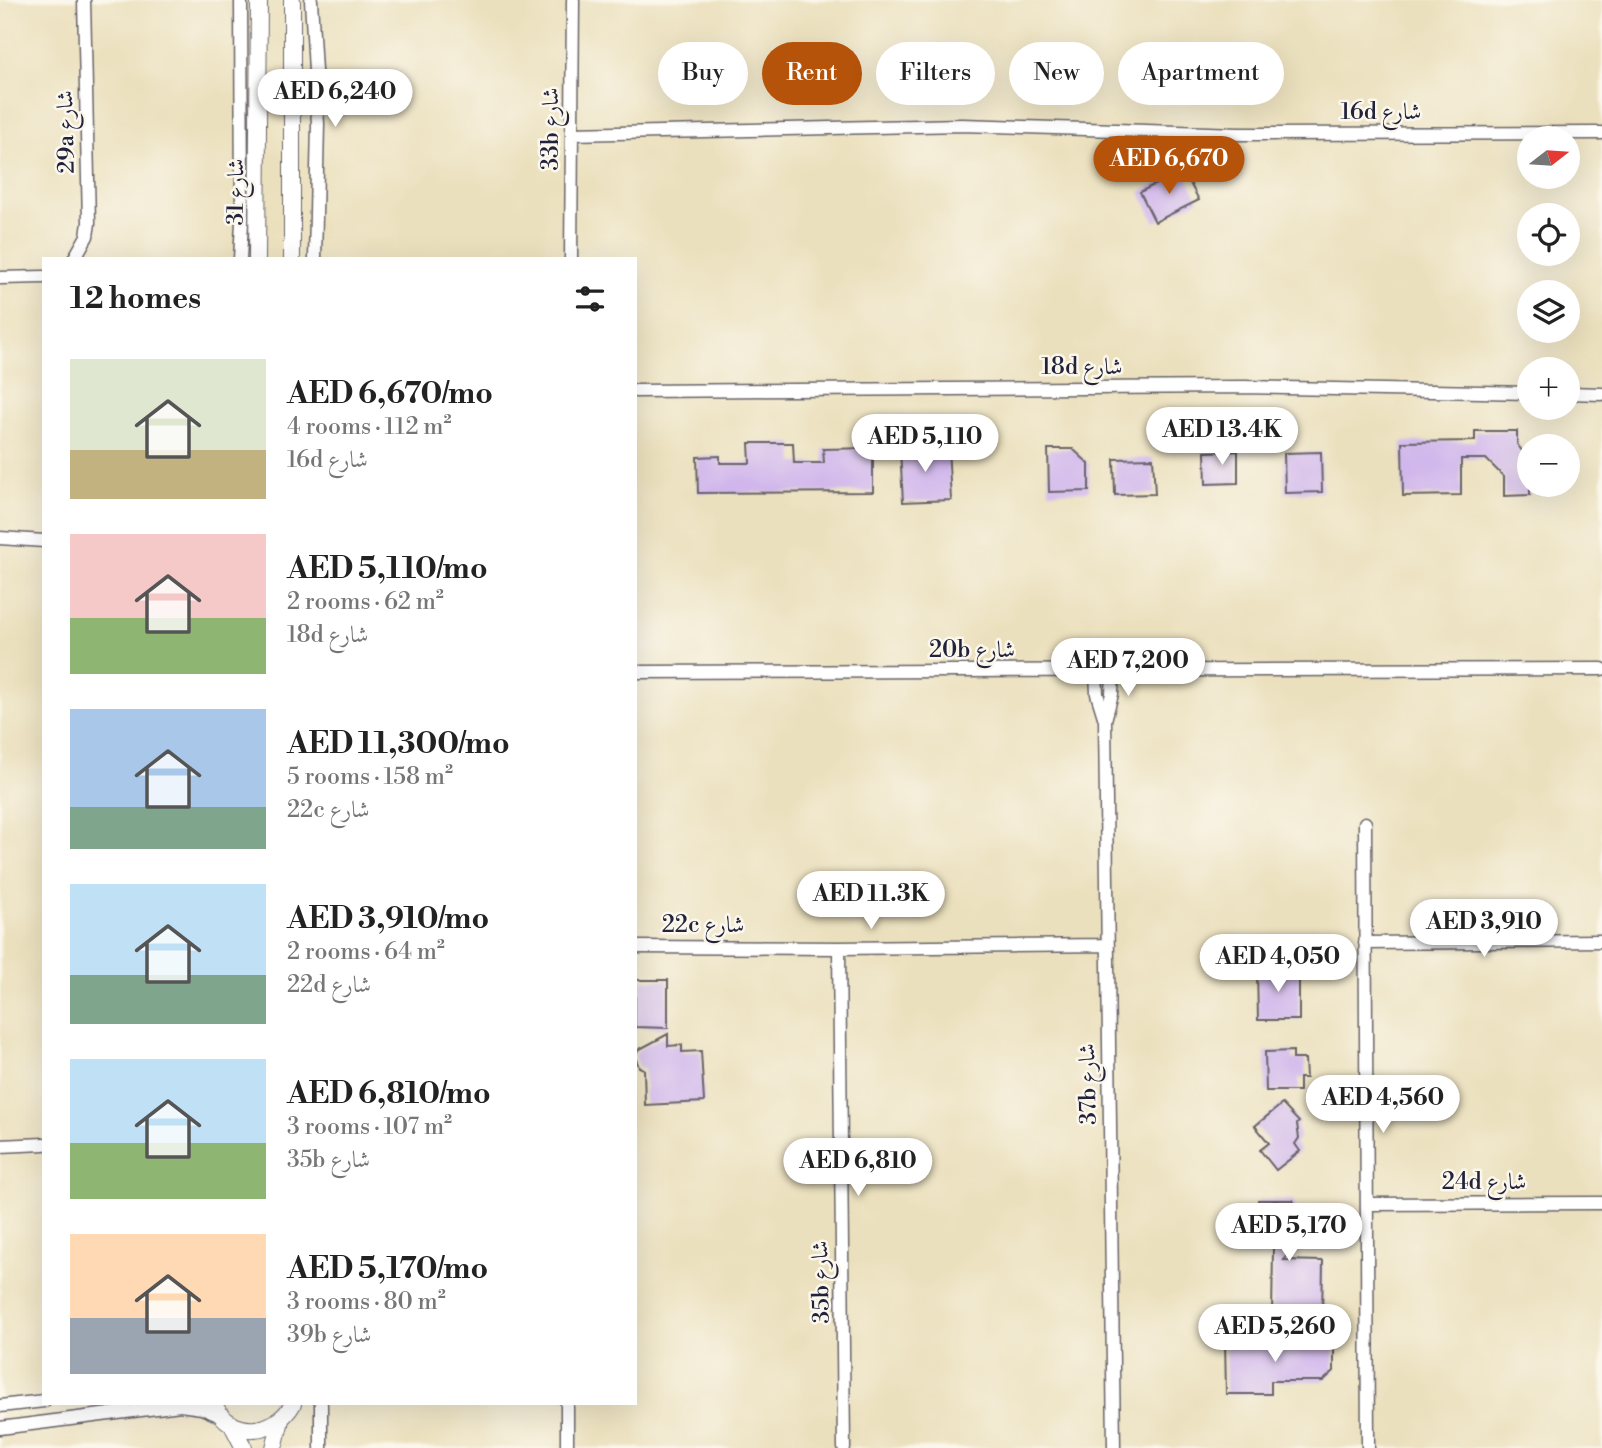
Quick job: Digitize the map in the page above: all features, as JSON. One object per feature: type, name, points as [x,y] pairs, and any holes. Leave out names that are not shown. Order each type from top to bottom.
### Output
[{"type":"street","name":"29a شارع","points":[[75,257],[87,236],[89,223],[83,0]]},
{"type":"street","points":[[240,257],[241,0]]},
{"type":"street","name":"شارع 31","points":[[257,257],[258,0]]},
{"type":"street","points":[[292,0],[292,257]]},
{"type":"street","points":[[311,0],[318,124],[315,257]]},
{"type":"street","name":"33b شارع","points":[[571,257],[573,0]]},
{"type":"street","name":"16d شارع","points":[[572,134],[962,125],[1239,134],[1602,133]]},
{"type":"street","points":[[0,278],[42,277]]},
{"type":"street","name":"18d شارع","points":[[637,391],[1244,387],[1517,393]]},
{"type":"street","points":[[1580,393],[1602,394]]},
{"type":"street","points":[[0,538],[42,541]]},
{"type":"street","name":"20b شارع","points":[[637,672],[1602,669]]},
{"type":"street","name":"37b شارع","points":[[1096,671],[1097,694],[1105,720]]},
{"type":"street","name":"37b شارع","points":[[1113,671],[1112,694],[1105,720],[1114,1448]]},
{"type":"street","points":[[1364,823],[1368,1448]]},
{"type":"street","points":[[1365,943],[1602,941]]},
{"type":"street","name":"22c شارع","points":[[637,947],[1108,945]]},
{"type":"street","name":"35b شارع","points":[[839,948],[844,1448]]},
{"type":"street","points":[[0,1146],[42,1144]]},
{"type":"street","name":"24d شارع","points":[[1367,1203],[1602,1203]]},
{"type":"street","points":[[0,1406],[42,1401]]},
{"type":"street","points":[[0,1428],[180,1405],[223,1415],[251,1430],[272,1426],[281,1420],[292,1405]]},
{"type":"street","points":[[321,1405],[321,1448]]},
{"type":"street","points":[[567,1405],[567,1448]]},
{"type":"street","points":[[223,1415],[244,1448]]},
{"type":"street","points":[[274,1448],[281,1420]]},
{"type":"building","points":[[1183,170],[1199,200],[1155,222],[1140,192]]},
{"type":"building","points":[[1475,431],[1517,431],[1517,496],[1504,496],[1504,477],[1486,459],[1461,459],[1461,495],[1403,496],[1402,442],[1475,441]]},
{"type":"building","points":[[749,443],[793,443],[794,463],[824,463],[823,449],[873,448],[873,492],[698,493],[697,457],[720,456],[720,463],[750,463]]},
{"type":"building","points":[[948,447],[951,500],[903,502],[900,449]]},
{"type":"building","points":[[1048,449],[1073,449],[1089,464],[1089,491],[1049,492]]},
{"type":"building","points":[[1238,451],[1238,483],[1206,484],[1205,452]]},
{"type":"building","points":[[1321,452],[1322,492],[1285,493],[1284,453]]},
{"type":"building","points":[[1153,458],[1155,494],[1115,495],[1114,459]]},
{"type":"building","points":[[1299,967],[1299,1020],[1258,1020],[1257,968]]},
{"type":"building","points":[[637,980],[668,980],[668,1028],[637,1027]]},
{"type":"building","points":[[668,1034],[668,1046],[682,1045],[682,1052],[701,1051],[704,1102],[645,1105],[644,1069],[639,1067],[637,1062],[638,1050]]},
{"type":"building","points":[[1293,1051],[1293,1059],[1305,1059],[1306,1078],[1299,1078],[1299,1091],[1266,1091],[1265,1052]]},
{"type":"building","points":[[1282,1104],[1299,1122],[1299,1138],[1295,1144],[1300,1151],[1276,1170],[1260,1150],[1269,1143],[1255,1126]]},
{"type":"building","points":[[1258,1200],[1293,1200],[1300,1216],[1300,1233],[1284,1260],[1323,1261],[1322,1318],[1272,1317],[1273,1247],[1258,1247]]},
{"type":"building","points":[[1225,1340],[1334,1343],[1334,1371],[1323,1381],[1271,1381],[1271,1394],[1226,1394]]}]
